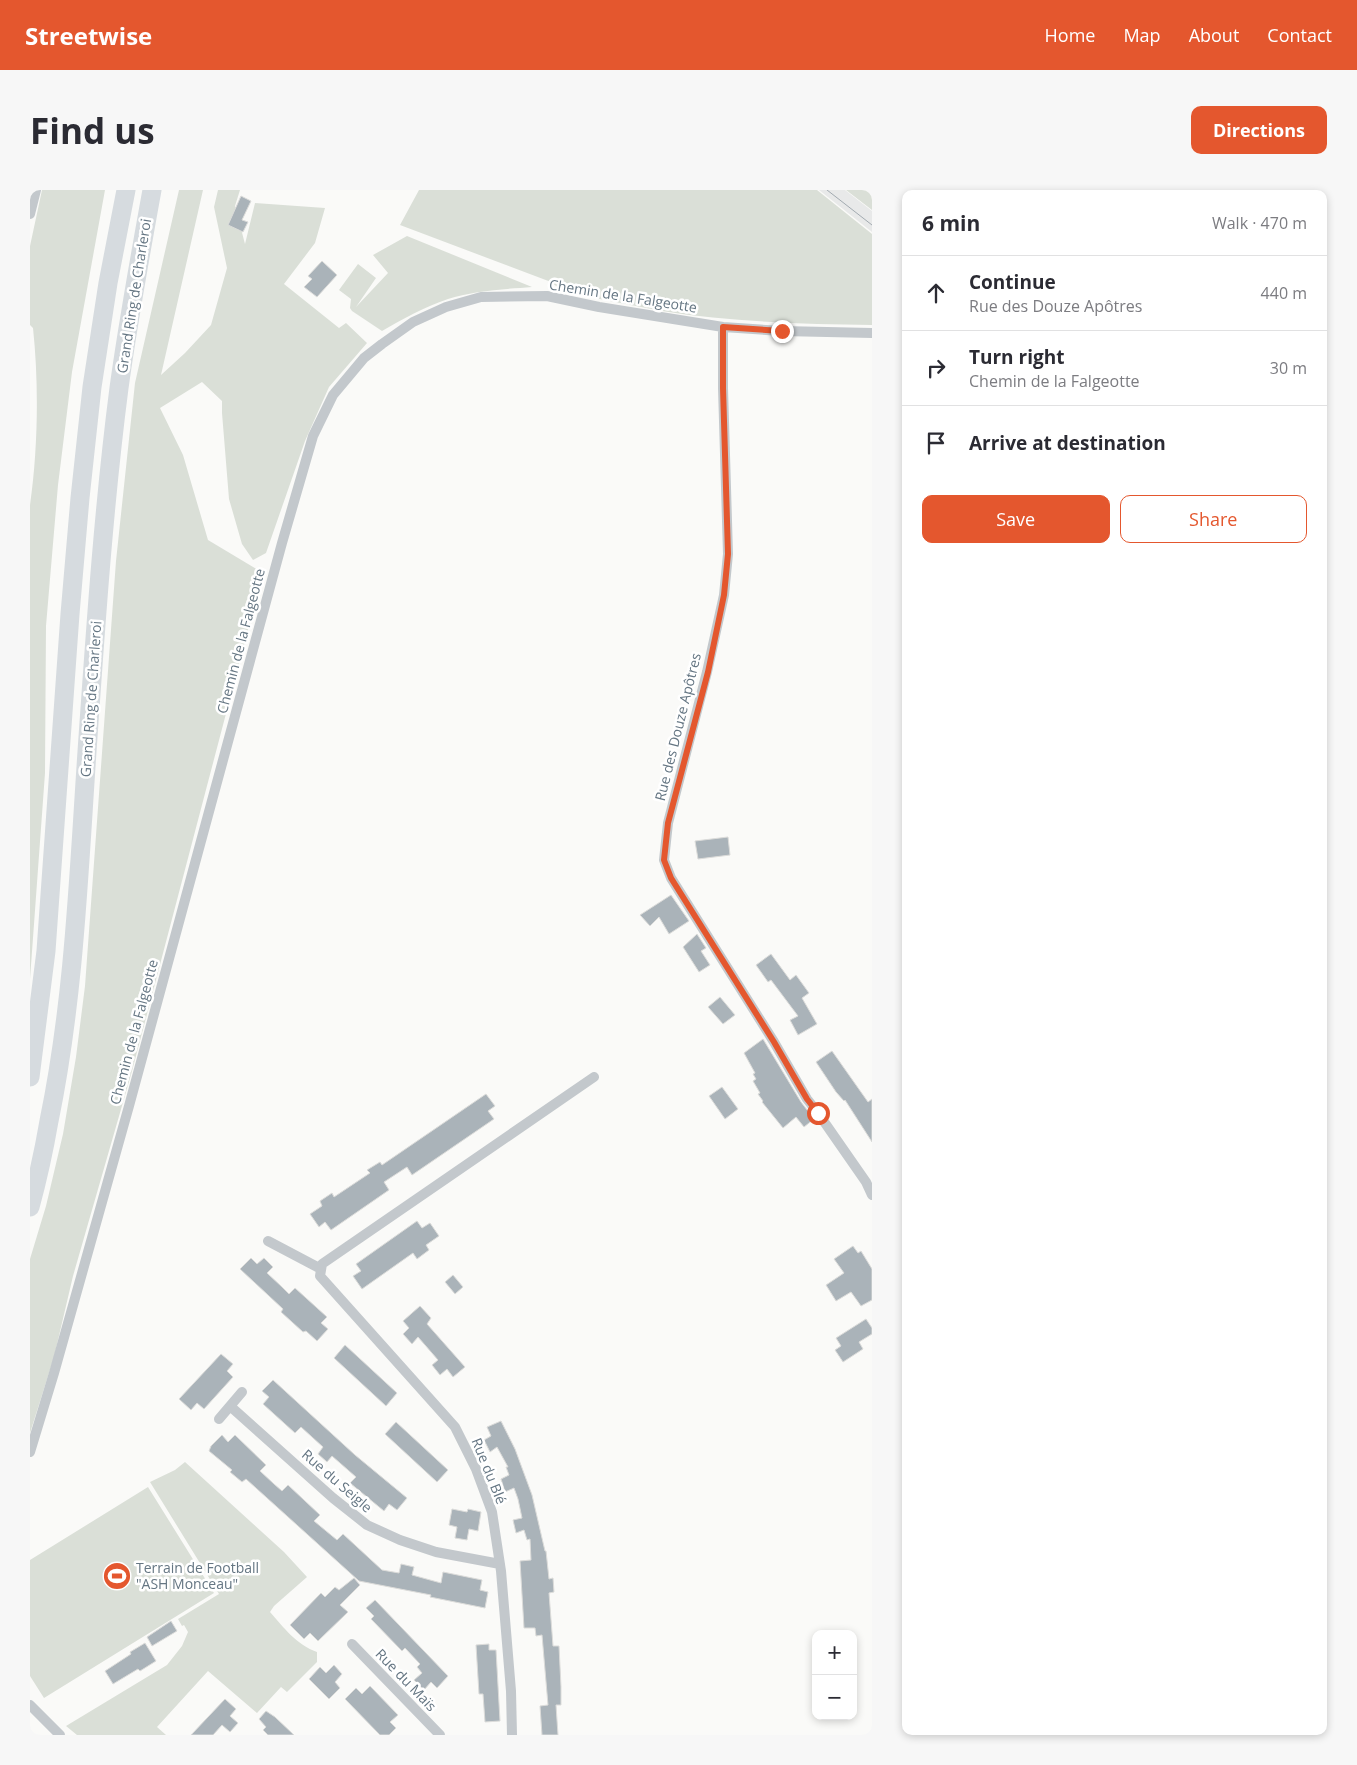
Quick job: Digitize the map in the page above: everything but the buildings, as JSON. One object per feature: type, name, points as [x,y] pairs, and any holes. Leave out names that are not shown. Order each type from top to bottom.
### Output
[{"type":"highway","name":"Grand Ring de Charleroi","points":[[30,1077],[46,951],[80,498],[94,377],[108,283],[126,190]]},
{"type":"highway","name":"Grand Ring de Charleroi","points":[[30,1207],[38,1181],[60,1069],[73,950],[96,614],[107,498],[119,388],[152,190]]},
{"type":"street","points":[[30,214],[36,190]]},
{"type":"street","name":"Chemin de la Falgeotte","points":[[30,1452],[129,1106],[313,436],[333,395],[364,358],[413,322],[446,306],[481,297],[547,296],[599,307],[723,327],[782,331],[872,333]]},
{"type":"street","name":"Rue des Douze Apôtres","points":[[723,327],[728,554],[724,595],[708,672],[668,823],[664,860],[671,878],[774,1042],[807,1099],[861,1174],[872,1195]]},
{"type":"street","points":[[268,1241],[321,1269],[322,1264],[594,1076]]},
{"type":"street","name":"Rue du Blé","points":[[321,1269],[320,1276],[455,1427],[476,1469],[492,1512],[500,1564],[511,1691],[512,1735]]},
{"type":"street","points":[[219,1419],[242,1392]]},
{"type":"street","name":"Rue du Seigle","points":[[230,1406],[333,1498],[367,1525],[400,1540],[436,1552],[500,1564]]},
{"type":"street","name":"Rue du Maïs","points":[[352,1644],[440,1735]]},
{"type":"street","points":[[32,1711],[60,1735]]},
{"type":"shaded area","points":[[42,190],[105,190],[72,372],[58,485],[46,626],[45,773],[30,979],[30,505],[35,462],[37,394],[33,328],[30,325],[30,246]]},
{"type":"shaded area","points":[[179,190],[203,190],[161,375],[211,325],[227,268],[214,207],[218,190],[240,190],[235,206],[245,244],[255,203],[325,208],[315,243],[284,284],[339,328],[346,323],[367,343],[329,387],[305,441],[266,553],[253,560],[242,544],[229,499],[222,401],[202,382],[160,408],[183,455],[208,540],[263,573],[132,1071],[73,1276],[54,1357],[30,1433],[30,1259],[46,1206],[63,1134],[76,1057],[85,986],[116,561],[135,383]]},
{"type":"shaded area","points":[[419,190],[817,190],[872,234],[872,325],[714,318],[662,311],[564,292],[551,282],[400,225]]},
{"type":"shaded area","points":[[819,190],[845,190],[872,211],[872,232]]},
{"type":"shaded area","points":[[846,190],[872,190],[872,210]]},
{"type":"shaded area","points":[[407,236],[532,287],[457,296],[422,309],[382,331],[352,311],[350,308],[351,299],[339,290],[358,264],[376,278],[356,307],[388,273],[373,255]]},
{"type":"shaded area","points":[[185,1462],[284,1552],[307,1577],[274,1606],[270,1612],[297,1640],[317,1652],[317,1662],[287,1692],[281,1687],[257,1713],[208,1671],[157,1727],[166,1735],[77,1735],[66,1726],[167,1665],[182,1646],[188,1632],[178,1619],[219,1594],[150,1482],[175,1470]]},
{"type":"shaded area","name":"Terrain de Football \"ASH Monceau\"","points":[[148,1487],[214,1593],[44,1698],[30,1676],[30,1560]]},
{"type":"tram line","points":[[827,190],[872,225]]},
{"type":"place","name":"Terrain de Football \"ASH Monceau\"","points":[[117,1576]]},
{"type":"route","points":[[782,331],[723,327],[728,554],[724,595],[708,672],[668,823],[664,860],[671,878],[774,1042],[807,1099],[818,1113]]}]
